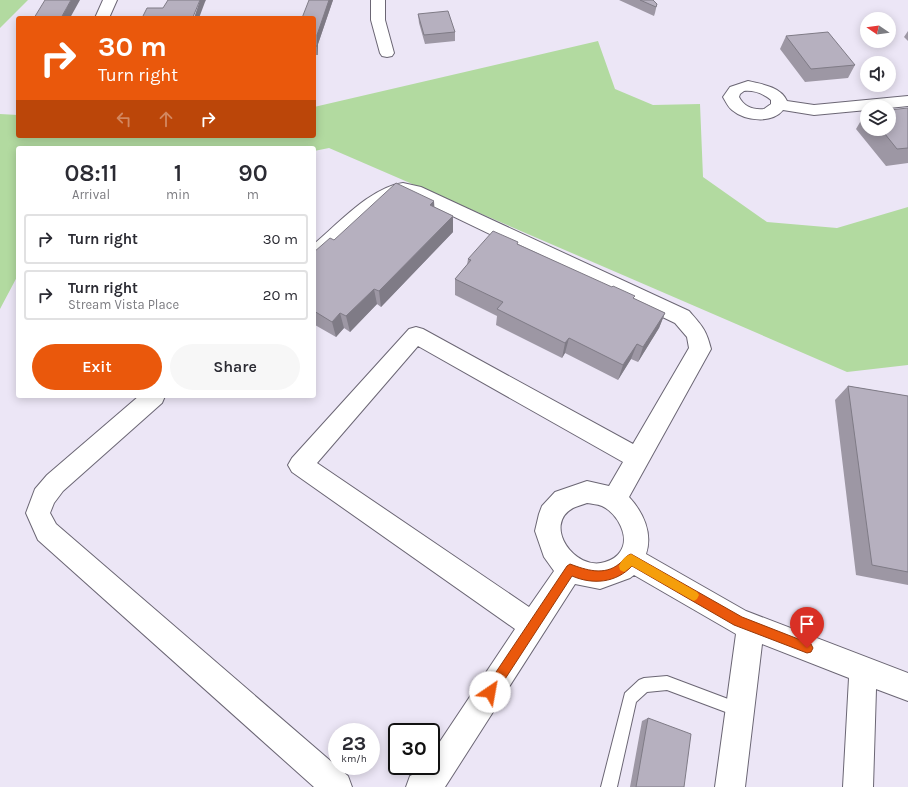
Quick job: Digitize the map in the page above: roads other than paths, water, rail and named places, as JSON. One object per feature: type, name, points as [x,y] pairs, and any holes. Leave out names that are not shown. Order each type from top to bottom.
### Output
[{"type":"street","points":[[103,16],[110,0]]},
{"type":"street","points":[[378,0],[378,20],[387,53]]},
{"type":"street","points":[[779,105],[814,110],[908,101]]},
{"type":"street","points":[[316,253],[380,198],[395,190],[403,189],[415,191],[682,316],[697,334],[700,349],[614,500]]},
{"type":"street","points":[[533,626],[300,465],[416,335],[638,459]]},
{"type":"street","points":[[152,398],[54,483],[44,497],[38,513],[47,532],[337,787]]},
{"type":"street","points":[[587,492],[601,494],[614,500],[623,507],[634,526],[636,536],[635,548],[631,559],[622,569],[611,574],[598,577],[583,575],[570,569],[559,560],[551,547],[547,534],[548,520],[554,508],[562,499],[574,494],[587,492]]},
{"type":"street","points":[[631,559],[738,621],[908,687]]},
{"type":"street","points":[[421,787],[430,782],[570,569]]},
{"type":"street","points":[[730,787],[751,626]]},
{"type":"street","points":[[858,787],[864,670]]},
{"type":"lane","points":[[608,787],[630,698],[644,685],[667,683],[740,710]]}]
